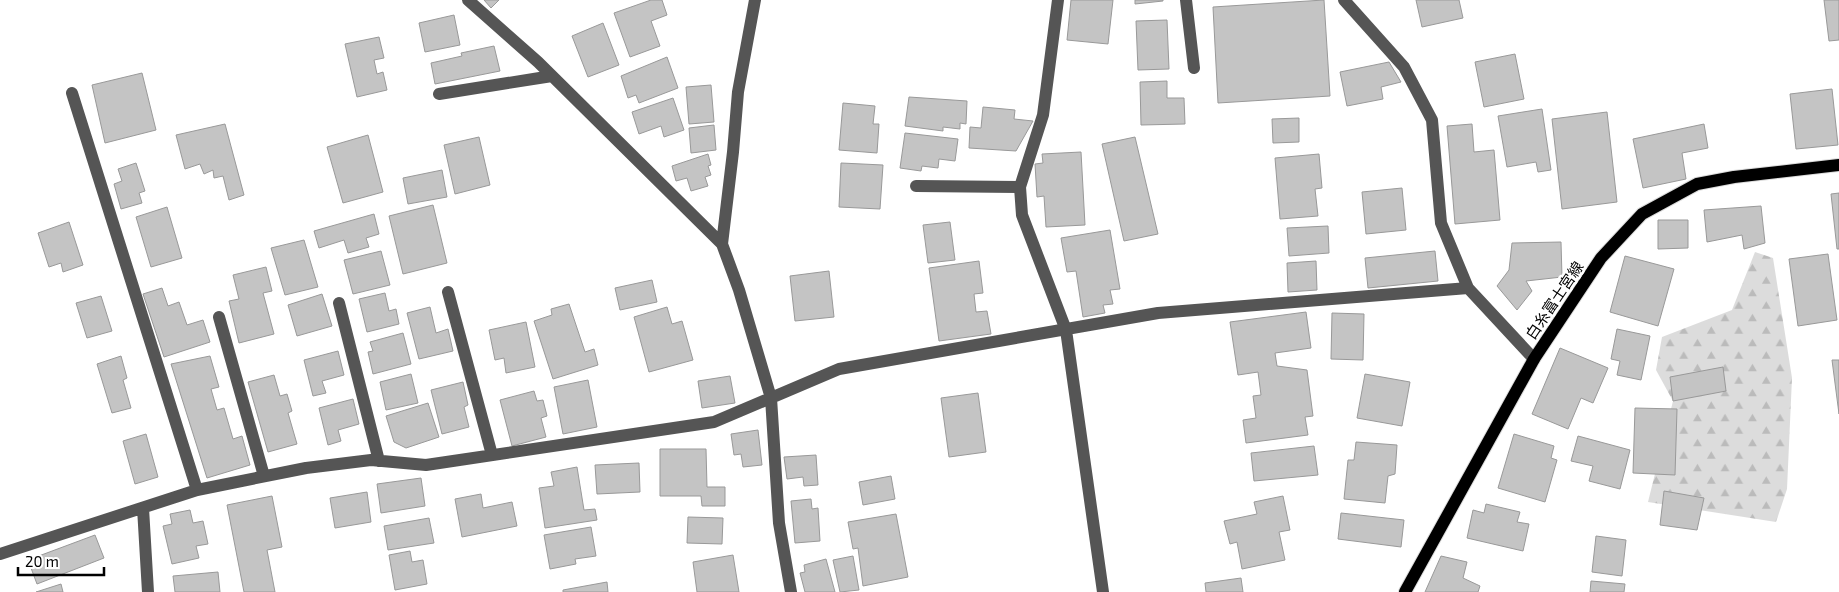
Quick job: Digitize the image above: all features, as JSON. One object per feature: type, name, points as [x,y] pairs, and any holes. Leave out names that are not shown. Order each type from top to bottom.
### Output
[{"type":"main road","name":"白糸富士宮線","points":[[1405,592],[1534,359],[1601,258],[1642,214],[1697,184],[1734,177],[1839,165]]},
{"type":"street","points":[[468,0],[552,76],[722,244]]},
{"type":"street","points":[[755,0],[738,92],[722,244],[771,398],[780,523],[791,592]]},
{"type":"street","points":[[1058,0],[1043,116],[1020,187],[1022,215],[1066,330],[1103,592]]},
{"type":"street","points":[[1186,0],[1194,68]]},
{"type":"street","points":[[1344,0],[1404,67],[1432,120],[1441,223],[1468,288],[1534,359]]},
{"type":"street","points":[[439,94],[552,76]]},
{"type":"street","points":[[72,93],[197,490]]},
{"type":"street","points":[[916,186],[1020,187]]},
{"type":"street","points":[[0,554],[197,490],[306,468],[379,461],[426,465],[714,422],[840,369],[1158,313],[1468,288]]},
{"type":"street","points":[[448,292],[492,455]]},
{"type":"street","points":[[339,303],[379,461]]},
{"type":"street","points":[[220,316],[264,476]]},
{"type":"street","points":[[144,508],[148,592]]},
{"type":"green space","points":[[1755,252],[1773,258],[1792,378],[1787,489],[1776,522],[1648,502],[1673,401],[1656,370],[1662,337],[1732,310]]},
{"type":"building","points":[[484,0],[499,0],[491,8]]},
{"type":"building","points":[[651,0],[662,0],[667,15],[651,21],[660,46],[630,57],[614,13]]},
{"type":"building","points":[[1071,0],[1113,0],[1108,44],[1067,40]]},
{"type":"building","points":[[1135,0],[1163,0],[1163,1],[1135,4]]},
{"type":"building","points":[[1324,0],[1330,96],[1218,103],[1213,7]]},
{"type":"building","points":[[1416,0],[1459,0],[1463,18],[1422,27]]},
{"type":"building","points":[[1824,0],[1839,0],[1839,40],[1829,41]]},
{"type":"building","points":[[454,15],[460,45],[425,52],[419,23]]},
{"type":"building","points":[[1167,20],[1169,69],[1138,70],[1136,21]]},
{"type":"building","points":[[603,23],[619,65],[588,77],[572,36]]},
{"type":"building","points":[[379,37],[384,58],[374,60],[377,74],[383,72],[387,90],[357,97],[345,44]]},
{"type":"building","points":[[494,46],[500,71],[435,84],[431,63],[462,56],[461,53]]},
{"type":"building","points":[[1515,54],[1524,99],[1484,107],[1475,62]]},
{"type":"building","points":[[667,57],[678,88],[639,103],[636,95],[628,98],[621,76]]},
{"type":"building","points":[[1389,62],[1401,82],[1381,87],[1383,99],[1347,106],[1340,72]]},
{"type":"building","points":[[142,73],[156,130],[105,143],[92,85]]},
{"type":"building","points":[[1167,81],[1167,98],[1184,98],[1185,124],[1141,125],[1140,82]]},
{"type":"building","points":[[711,85],[714,122],[689,124],[686,87]]},
{"type":"building","points":[[1832,89],[1838,145],[1796,149],[1790,94]]},
{"type":"building","points":[[909,97],[967,101],[966,124],[960,123],[960,129],[943,127],[943,131],[905,126]]},
{"type":"building","points":[[673,98],[684,130],[664,137],[661,126],[639,134],[632,112]]},
{"type":"building","points":[[843,103],[875,106],[873,124],[879,124],[877,153],[839,150]]},
{"type":"building","points":[[983,107],[1015,110],[1014,119],[1033,121],[1016,151],[969,148],[970,127],[981,128]]},
{"type":"building","points":[[1542,109],[1551,170],[1538,172],[1536,162],[1507,167],[1498,116]]},
{"type":"building","points":[[1607,112],[1617,202],[1562,209],[1552,119]]},
{"type":"building","points":[[1299,118],[1299,142],[1273,143],[1272,119]]},
{"type":"building","points":[[225,124],[244,195],[229,200],[223,176],[214,178],[213,170],[204,174],[200,164],[185,169],[176,135]]},
{"type":"building","points":[[1472,124],[1474,152],[1494,150],[1500,220],[1455,224],[1447,126]]},
{"type":"building","points":[[1704,124],[1708,148],[1682,153],[1686,179],[1643,188],[1633,139]]},
{"type":"building","points":[[714,125],[716,150],[691,153],[689,128]]},
{"type":"building","points":[[905,133],[958,139],[955,161],[939,159],[938,168],[922,166],[921,171],[900,168]]},
{"type":"building","points":[[368,135],[383,192],[343,203],[327,147]]},
{"type":"building","points":[[479,137],[490,185],[455,194],[444,145]]},
{"type":"building","points":[[1135,137],[1158,234],[1124,241],[1102,144]]},
{"type":"building","points":[[1081,152],[1085,225],[1046,227],[1044,196],[1037,197],[1035,164],[1043,163],[1042,154]]},
{"type":"building","points":[[708,154],[711,165],[708,166],[711,175],[705,177],[708,186],[691,191],[687,178],[676,181],[672,166]]},
{"type":"building","points":[[1319,154],[1322,188],[1315,189],[1318,216],[1280,219],[1275,158]]},
{"type":"building","points":[[136,163],[145,191],[139,193],[142,203],[121,209],[114,184],[122,181],[118,169]]},
{"type":"building","points":[[841,163],[883,165],[880,209],[839,207]]},
{"type":"building","points":[[442,170],[447,197],[408,204],[403,178]]},
{"type":"building","points":[[1402,188],[1406,230],[1366,234],[1362,192]]},
{"type":"building","points":[[1839,193],[1839,249],[1837,249],[1831,194]]},
{"type":"building","points":[[433,205],[447,263],[403,274],[389,216]]},
{"type":"building","points":[[1761,206],[1765,243],[1744,249],[1742,235],[1707,242],[1704,210]]},
{"type":"building","points":[[167,207],[182,258],[151,267],[136,217]]},
{"type":"building","points":[[374,214],[379,234],[366,238],[369,247],[348,253],[344,240],[319,248],[314,231]]},
{"type":"building","points":[[1658,220],[1688,220],[1688,248],[1658,249]]},
{"type":"building","points":[[69,222],[83,265],[63,272],[61,263],[49,267],[38,233]]},
{"type":"building","points":[[950,222],[955,260],[928,263],[923,225]]},
{"type":"building","points":[[1328,226],[1329,253],[1289,256],[1287,228]]},
{"type":"building","points":[[1110,230],[1120,289],[1110,290],[1113,304],[1103,305],[1105,313],[1083,317],[1076,271],[1067,272],[1061,238]]},
{"type":"building","points":[[304,240],[318,287],[285,295],[271,248]]},
{"type":"building","points":[[1561,242],[1562,277],[1526,281],[1532,291],[1517,310],[1497,286],[1509,270],[1512,243]]},
{"type":"building","points":[[381,251],[390,285],[353,294],[344,260]]},
{"type":"building","points":[[1435,251],[1438,281],[1368,288],[1365,258]]},
{"type":"building","points":[[1828,254],[1837,320],[1798,326],[1789,259]]},
{"type":"building","points":[[1625,256],[1674,269],[1658,326],[1610,312]]},
{"type":"building","points":[[979,261],[983,293],[974,294],[976,312],[987,311],[991,334],[939,341],[929,268]]},
{"type":"building","points":[[1316,261],[1317,290],[1288,292],[1287,263]]},
{"type":"building","points":[[266,267],[272,291],[263,293],[274,334],[239,343],[229,301],[239,299],[233,275]]},
{"type":"building","points":[[829,271],[834,317],[795,321],[790,276]]},
{"type":"building","points":[[652,280],[657,302],[620,310],[615,288]]},
{"type":"building","points":[[162,288],[168,306],[179,302],[187,325],[203,320],[210,342],[164,357],[143,294]]},
{"type":"building","points":[[385,293],[389,311],[396,309],[399,324],[367,332],[359,299]]},
{"type":"building","points":[[322,294],[332,326],[297,336],[288,305]]},
{"type":"building","points":[[101,296],[112,331],[87,338],[76,303]]},
{"type":"building","points":[[569,304],[585,352],[594,349],[598,365],[553,379],[534,321],[552,315],[551,309]]},
{"type":"building","points":[[430,307],[436,333],[448,329],[453,351],[419,359],[407,313]]},
{"type":"building","points":[[667,307],[672,324],[682,321],[693,360],[649,372],[634,317]]},
{"type":"building","points":[[1306,312],[1311,348],[1275,353],[1277,366],[1307,370],[1313,416],[1305,417],[1308,435],[1246,443],[1243,420],[1256,418],[1253,396],[1261,395],[1258,372],[1238,375],[1230,322]]},
{"type":"building","points":[[1332,313],[1364,314],[1363,360],[1331,359]]},
{"type":"building","points":[[526,322],[535,367],[506,373],[504,358],[495,360],[489,330]]},
{"type":"building","points":[[1617,329],[1650,336],[1641,380],[1617,375],[1620,361],[1611,359]]},
{"type":"building","points":[[403,333],[411,364],[373,374],[368,352],[373,351],[370,342]]},
{"type":"building","points":[[1560,348],[1608,368],[1593,403],[1581,398],[1568,429],[1532,414]]},
{"type":"building","points":[[338,351],[344,375],[322,381],[326,393],[313,396],[304,360]]},
{"type":"building","points":[[121,356],[127,378],[123,380],[131,408],[112,413],[97,364]]},
{"type":"building","points":[[210,356],[219,387],[211,389],[217,410],[224,408],[233,439],[242,436],[250,465],[207,478],[171,364]]},
{"type":"building","points":[[1832,360],[1839,360],[1839,414]]},
{"type":"building","points":[[1723,367],[1726,391],[1673,401],[1670,377]]},
{"type":"building","points":[[411,374],[418,403],[386,410],[380,382]]},
{"type":"building","points":[[1365,374],[1410,382],[1402,426],[1357,418]]},
{"type":"building","points":[[274,375],[280,396],[287,394],[292,411],[288,413],[297,444],[268,452],[248,382]]},
{"type":"building","points":[[730,376],[735,403],[702,408],[698,381]]},
{"type":"building","points":[[588,380],[597,427],[563,434],[554,387]]},
{"type":"building","points":[[463,382],[468,405],[464,407],[469,427],[442,434],[431,390]]},
{"type":"building","points":[[534,391],[537,401],[543,400],[547,416],[541,418],[546,437],[512,446],[500,400]]},
{"type":"building","points":[[978,393],[986,452],[949,457],[941,398]]},
{"type":"building","points":[[353,399],[359,424],[338,430],[341,441],[328,445],[319,408]]},
{"type":"building","points":[[428,403],[439,437],[406,448],[394,442],[386,416]]},
{"type":"building","points":[[1635,408],[1677,409],[1675,475],[1633,473]]},
{"type":"building","points":[[758,430],[762,465],[743,467],[741,454],[734,455],[731,434]]},
{"type":"building","points":[[146,434],[158,477],[135,484],[123,441]]},
{"type":"building","points":[[1514,434],[1554,446],[1551,458],[1557,460],[1545,502],[1498,488]]},
{"type":"building","points":[[1578,436],[1630,450],[1620,489],[1589,481],[1593,466],[1571,461]]},
{"type":"building","points":[[1356,442],[1397,445],[1395,474],[1388,476],[1385,503],[1344,499],[1348,460],[1354,460]]},
{"type":"building","points":[[1314,446],[1318,475],[1254,481],[1251,453]]},
{"type":"building","points":[[660,449],[706,449],[707,487],[725,487],[725,506],[702,506],[701,496],[660,496]]},
{"type":"building","points":[[816,455],[818,485],[804,486],[803,477],[787,479],[784,457]]},
{"type":"building","points":[[639,463],[640,492],[597,494],[595,465]]},
{"type":"building","points":[[577,467],[584,510],[595,509],[597,520],[545,528],[539,488],[554,486],[551,472]]},
{"type":"building","points":[[891,476],[895,499],[863,505],[859,482]]},
{"type":"building","points":[[421,478],[425,506],[381,513],[377,484]]},
{"type":"building","points":[[1664,491],[1704,498],[1697,530],[1660,525]]},
{"type":"building","points":[[367,492],[371,522],[335,528],[330,498]]},
{"type":"building","points":[[481,494],[483,508],[512,502],[517,526],[462,537],[455,499]]},
{"type":"building","points":[[272,496],[282,547],[267,550],[275,592],[244,592],[227,505]]},
{"type":"building","points":[[1283,496],[1290,530],[1279,532],[1285,560],[1242,569],[1237,542],[1230,544],[1224,521],[1257,514],[1254,502]]},
{"type":"building","points":[[811,499],[812,509],[818,508],[820,541],[795,543],[791,501]]},
{"type":"building","points":[[1486,504],[1520,512],[1517,522],[1529,524],[1523,551],[1467,538],[1473,510],[1484,513]]},
{"type":"building","points":[[190,510],[193,523],[203,521],[208,544],[196,546],[199,558],[172,564],[163,526],[172,524],[170,514]]},
{"type":"building","points":[[1341,513],[1404,520],[1401,547],[1338,539]]},
{"type":"building","points":[[896,514],[908,577],[863,586],[858,548],[853,549],[848,522]]},
{"type":"building","points":[[688,517],[723,518],[722,544],[687,543]]},
{"type":"building","points":[[429,518],[434,543],[388,550],[384,526]]},
{"type":"building","points":[[591,527],[596,556],[575,559],[576,564],[550,569],[544,535]]},
{"type":"building","points":[[95,535],[104,558],[37,584],[28,560]]},
{"type":"building","points":[[1596,536],[1626,540],[1622,576],[1592,572]]},
{"type":"building","points":[[410,551],[412,562],[423,560],[427,584],[395,590],[389,555]]},
{"type":"building","points":[[733,555],[739,592],[697,592],[693,562]]},
{"type":"building","points":[[853,556],[859,590],[840,592],[833,560]]},
{"type":"building","points":[[1441,556],[1467,562],[1463,578],[1480,586],[1478,592],[1425,592]]},
{"type":"building","points":[[826,559],[835,592],[805,592],[800,573],[805,572],[804,565]]},
{"type":"building","points":[[218,572],[220,592],[175,592],[173,576]]},
{"type":"building","points":[[1241,578],[1243,592],[1206,592],[1205,583]]},
{"type":"building","points":[[1591,581],[1625,584],[1624,592],[1590,592]]},
{"type":"building","points":[[607,582],[608,592],[563,592],[563,590]]},
{"type":"building","points":[[61,584],[63,592],[36,592]]}]
